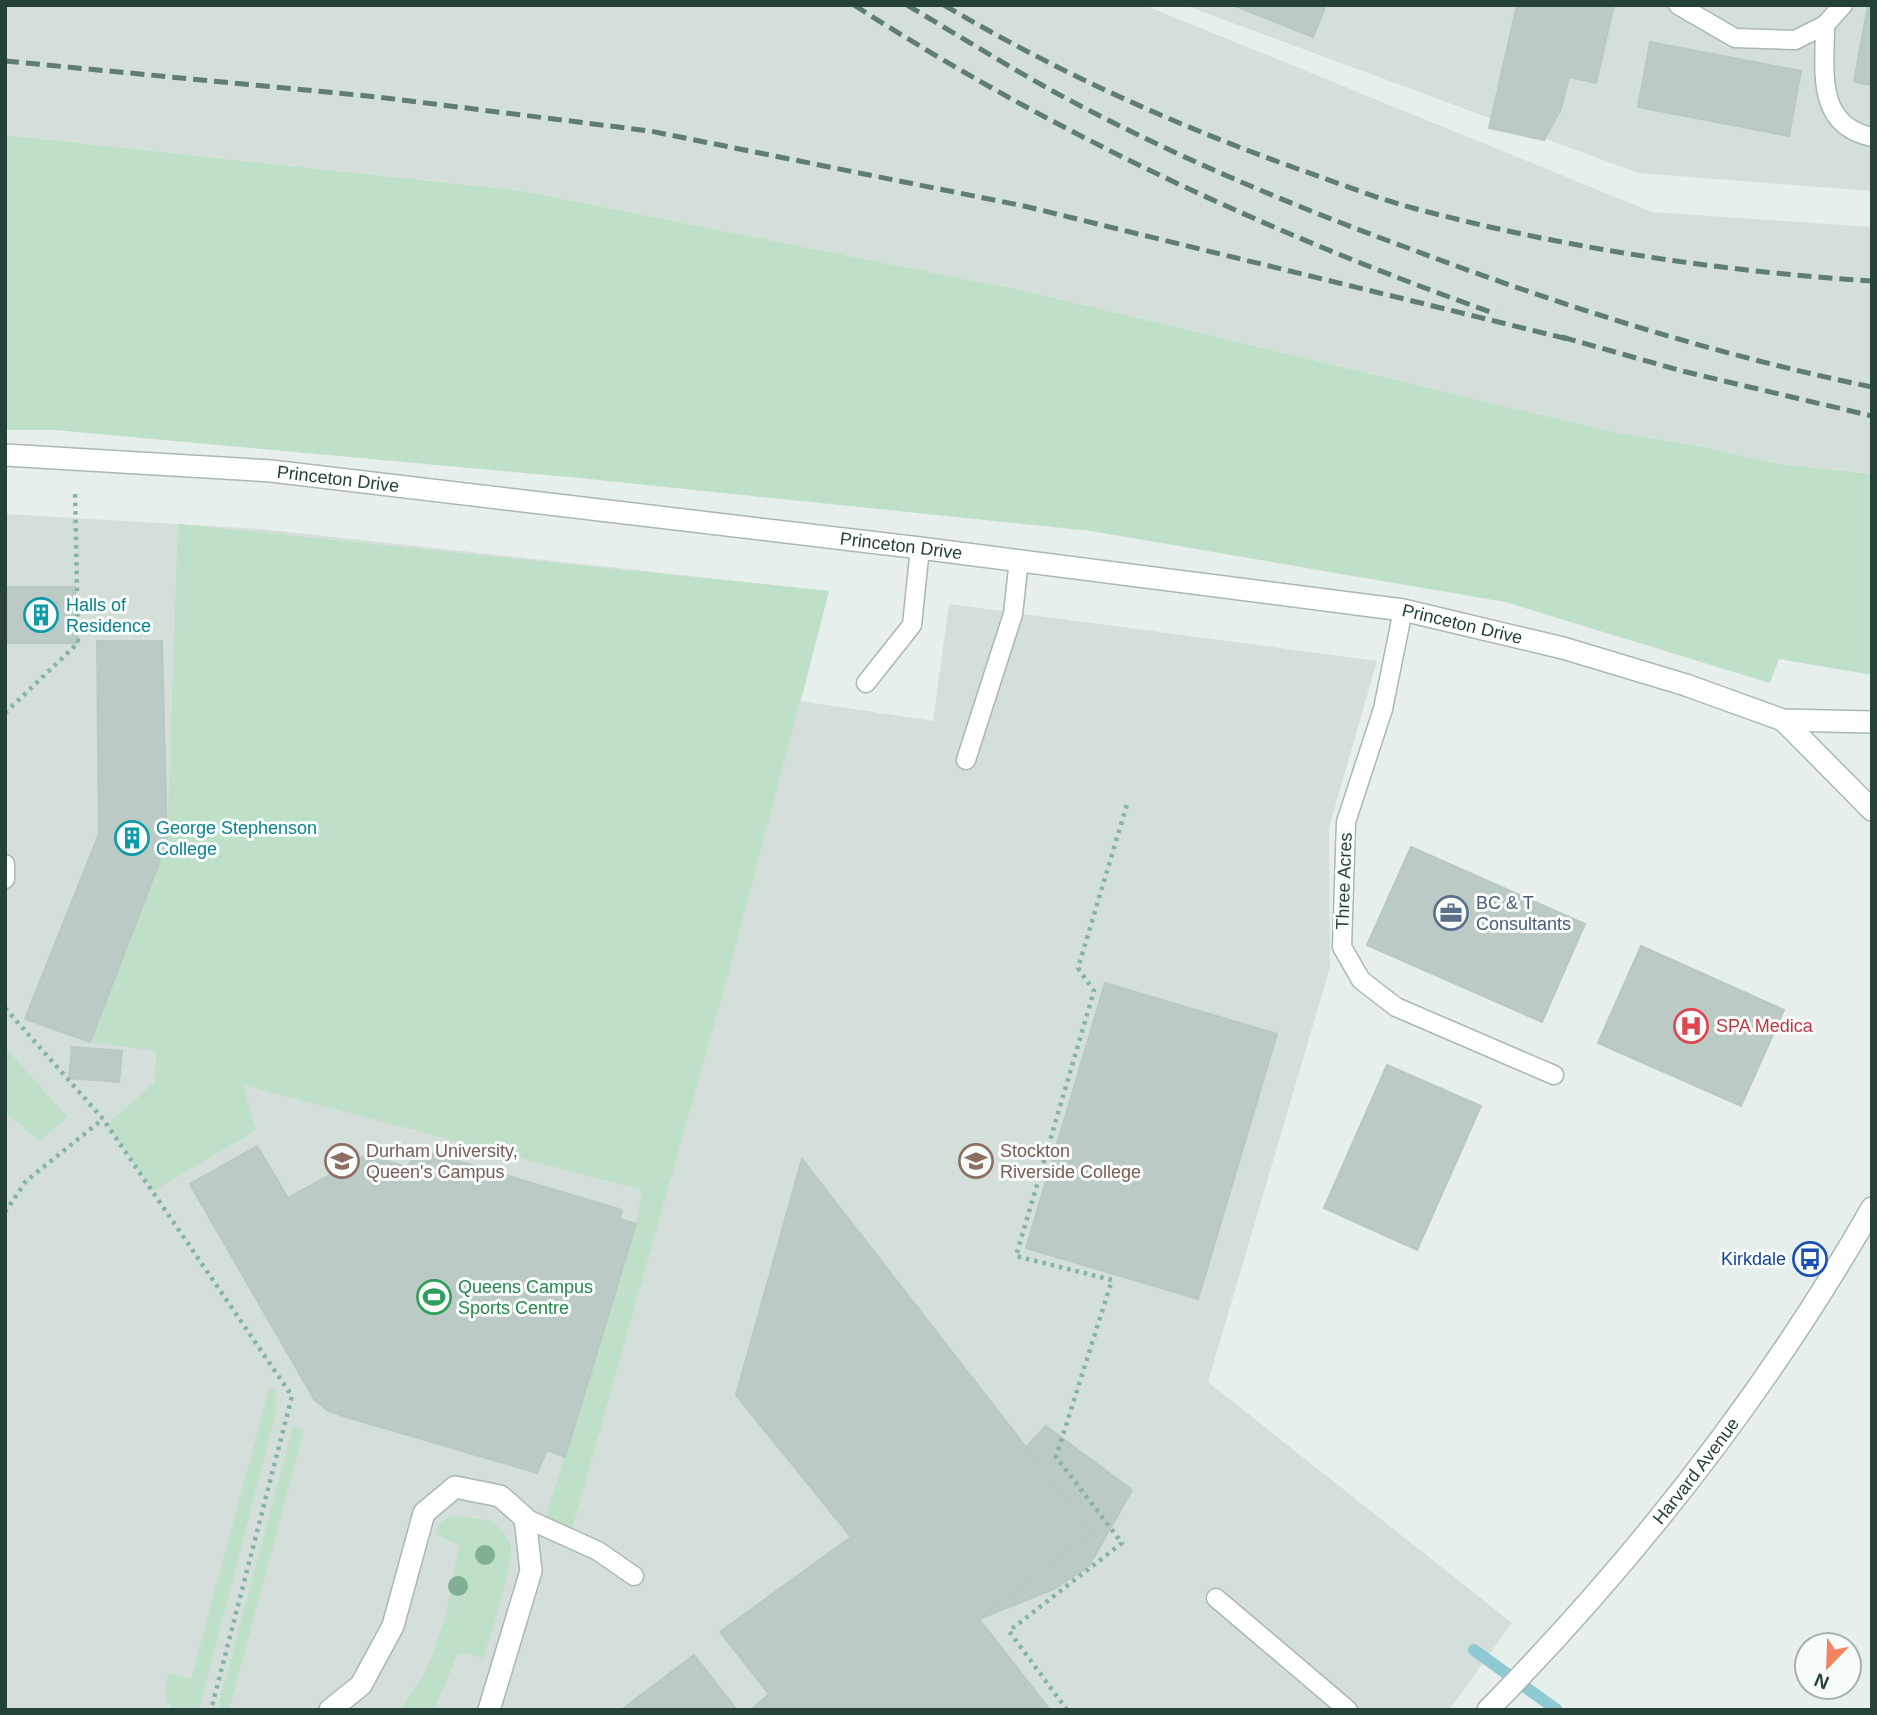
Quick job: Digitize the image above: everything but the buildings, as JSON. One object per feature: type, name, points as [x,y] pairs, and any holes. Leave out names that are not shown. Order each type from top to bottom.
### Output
[{"type":"street","name":"Princeton Drive","points":[[5,455],[271,471],[920,548],[1403,610],[1563,648],[1686,685],[1783,720],[1872,722]]},
{"type":"street","name":"Princeton Drive","points":[[1783,720],[1872,810]]},
{"type":"street","name":"Harvard Avenue","points":[[1490,1707],[1663,1516],[1754,1398],[1832,1278],[1872,1208]]},
{"type":"street","points":[[330,1710],[361,1685],[393,1626],[424,1513],[455,1487],[500,1496],[525,1518],[531,1571],[489,1710]]},
{"type":"lane","points":[[1678,5],[1735,38],[1795,40],[1825,25],[1843,5]]},
{"type":"lane","points":[[1825,25],[1830,110],[1843,127],[1872,137]]},
{"type":"lane","points":[[866,684],[912,625],[920,548]]},
{"type":"lane","points":[[966,760],[1013,614],[1019,561]]},
{"type":"lane","name":"Three Acres","points":[[1403,610],[1383,709],[1346,822],[1342,947],[1361,980],[1395,1007],[1554,1074]]},
{"type":"lane","points":[[5,864],[5,879]]},
{"type":"lane","points":[[525,1518],[598,1551],[634,1576]]},
{"type":"lane","points":[[1216,1598],[1348,1710]]},
{"type":"path","points":[[5,713],[78,643],[74,459]]},
{"type":"path","points":[[1067,1710],[1009,1631],[1122,1543],[1056,1457],[1112,1280],[1016,1256],[1094,991],[1078,968],[1128,801]]},
{"type":"path","points":[[5,1008],[103,1119],[292,1396],[211,1710]]},
{"type":"path","points":[[5,1212],[26,1181],[103,1119]]},
{"type":"shaded area","points":[[5,5],[1144,5],[1652,212],[1872,227],[1872,474],[1779,464],[1694,445],[1612,432],[1030,292],[523,191],[5,135]]},
{"type":"shaded area","points":[[1184,5],[1872,5],[1872,191],[1638,173]]},
{"type":"shaded area","points":[[5,514],[260,529],[829,591],[801,701],[933,721],[949,604],[1377,661],[1329,828],[1330,967],[1208,1382],[1512,1623],[1449,1710],[5,1710]]},
{"type":"green space","points":[[5,135],[523,191],[1030,292],[1612,432],[1694,445],[1779,464],[1872,474],[1872,675],[1779,659],[1770,683],[1505,602],[1091,531],[579,478],[55,430],[5,430]]},
{"type":"green space","points":[[178,524],[829,591],[726,982],[572,1529],[543,1526],[636,1224],[642,1190],[243,1085],[256,1130],[153,1191],[107,1125],[155,1082],[156,1051],[90,1042],[167,842]]},
{"type":"green space","points":[[5,1047],[67,1117],[40,1141],[5,1112]]},
{"type":"green space","points":[[269,1389],[275,1390],[277,1409],[199,1710],[171,1710],[165,1693],[168,1673],[191,1679]]},
{"type":"green space","points":[[293,1426],[304,1430],[229,1710],[217,1710]]},
{"type":"green space","points":[[451,1515],[492,1521],[508,1539],[511,1555],[505,1584],[483,1658],[465,1653],[457,1655],[434,1710],[400,1710],[424,1675],[447,1611],[459,1545],[435,1534],[439,1524]]},
{"type":"waterway","points":[[1474,1650],[1557,1710]]},
{"type":"railway","points":[[854,5],[1008,97],[1166,178],[1329,250],[1496,314]]},
{"type":"railway","points":[[907,5],[1031,79],[1138,135],[1229,177],[1322,215],[1472,272],[1641,328],[1756,360],[1872,387]]},
{"type":"railway","points":[[944,5],[1030,53],[1117,96],[1252,152],[1399,204],[1526,235],[1641,256],[1756,271],[1872,281]]},
{"type":"railway","points":[[5,61],[378,97],[650,131],[1024,206],[1572,340]]},
{"type":"railway","points":[[1562,337],[1682,371],[1872,416]]},
{"type":"place","name":"Halls of Residence","points":[[41,615]]},
{"type":"place","name":"George Stephenson College","points":[[132,838]]},
{"type":"place","name":"BC & T Consultants","points":[[1451,913]]},
{"type":"place","name":"SPA Medica","points":[[1691,1026]]},
{"type":"place","name":"Durham University, Queen's Campus","points":[[342,1161]]},
{"type":"place","name":"Stockton Riverside College","points":[[976,1161]]},
{"type":"place","name":"Kirkdale","points":[[1810,1259]]},
{"type":"place","name":"Queens Campus Sports Centre","points":[[434,1297]]}]
